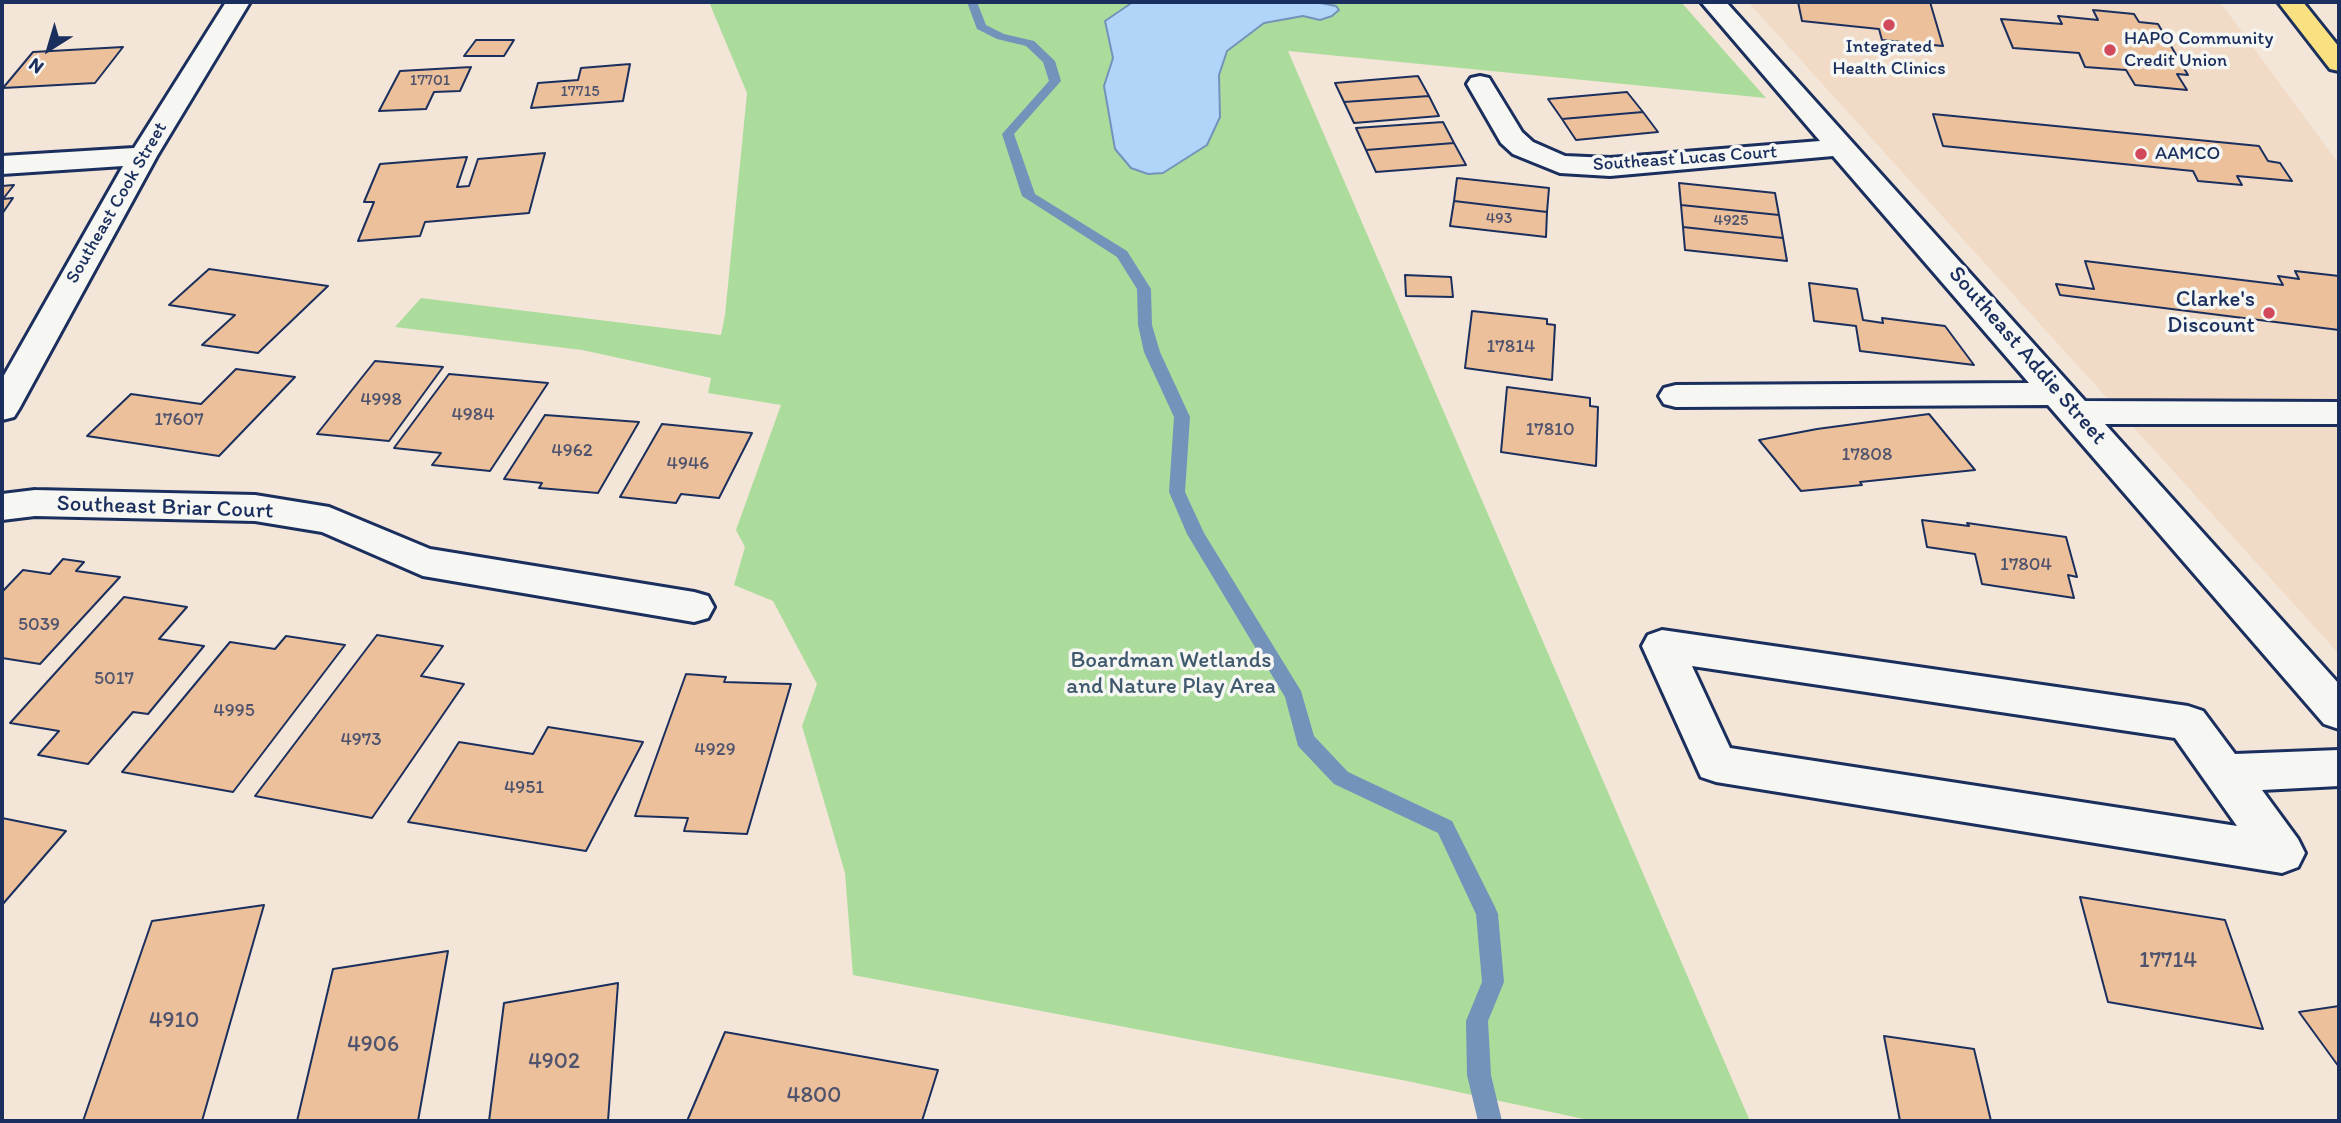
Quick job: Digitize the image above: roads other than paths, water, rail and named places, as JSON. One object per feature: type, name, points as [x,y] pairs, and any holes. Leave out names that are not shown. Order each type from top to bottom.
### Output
[{"type":"main road","points":[[2290,2],[2339,63]]},
{"type":"street","name":"Southeast Cook Street","points":[[2,408],[143,156],[238,2]]},
{"type":"street","name":"Southeast Addie Street","points":[[1713,2],[2339,712]]},
{"type":"street","name":"Southeast Lucas Court","points":[[1480,84],[1511,137],[1523,148],[1560,164],[1610,167],[1843,147]]},
{"type":"street","points":[[2,165],[143,156]]},
{"type":"street","points":[[1675,396],[2068,403],[2339,413]]},
{"type":"street","name":"Southeast Briar Court","points":[[2,507],[35,503],[255,508],[329,520],[424,562],[694,607]]},
{"type":"street","points":[[1662,646],[2188,723],[2226,773],[2282,853],[1716,764],[1662,646]]},
{"type":"street","points":[[2226,773],[2339,768]]},
{"type":"water","points":[[1133,2],[1315,2],[1336,6],[1339,10],[1320,20],[1303,16],[1264,23],[1227,51],[1219,75],[1220,117],[1207,145],[1163,173],[1148,174],[1131,168],[1115,149],[1104,86],[1113,58],[1105,21]]},
{"type":"waterway","points":[[972,2],[981,27],[1001,37],[1030,43],[1049,61],[1055,81],[1008,134],[1029,196],[1122,254],[1144,289],[1145,325],[1152,352],[1182,417],[1177,492],[1196,534],[1294,696],[1305,740],[1341,778],[1445,827],[1487,914],[1493,982],[1477,1021],[1479,1075],[1490,1121]]},
{"type":"place","name":"Integrated Health Clinics","points":[[1889,25]]},
{"type":"place","name":"HAPO Community Credit Union","points":[[2110,50]]},
{"type":"place","name":"AAMCO","points":[[2141,154]]},
{"type":"place","name":"Clarke's Discount","points":[[2269,313]]},
{"type":"park label","name":"Boardman Wetlands and Nature Play Area","points":[[1171,674]]}]
